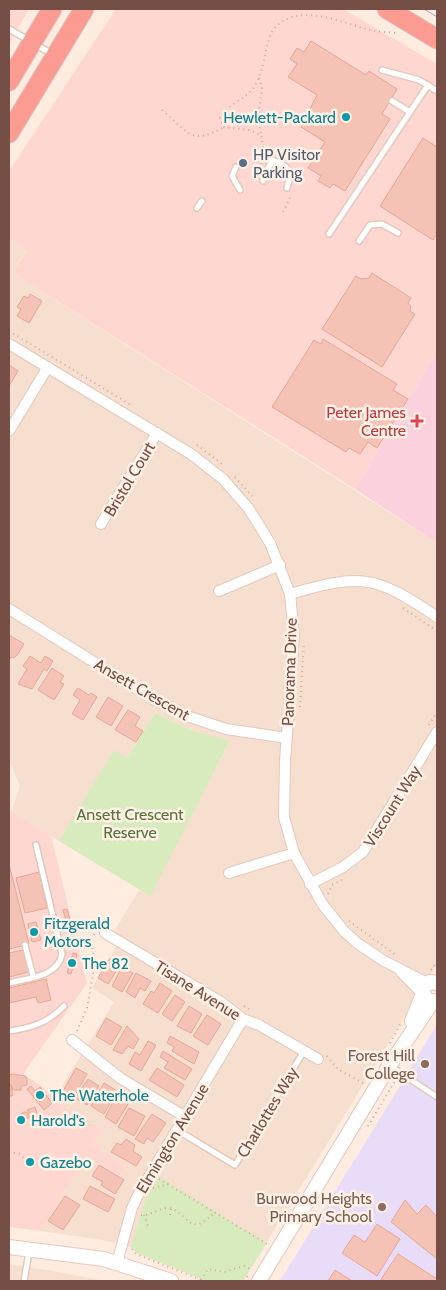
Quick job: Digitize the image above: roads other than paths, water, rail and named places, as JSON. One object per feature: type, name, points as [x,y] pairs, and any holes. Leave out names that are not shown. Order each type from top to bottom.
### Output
[{"type":"highway","points":[[9,81],[52,9]]},
{"type":"highway","points":[[9,133],[84,9]]},
{"type":"highway","points":[[387,9],[437,39]]},
{"type":"main road","points":[[257,1278],[403,1044],[430,986]]},
{"type":"main road","points":[[9,1247],[29,1248],[117,1263],[171,1281]]},
{"type":"street","name":"Panorama Drive","points":[[9,344],[191,454],[223,479],[249,509],[280,565],[290,594],[293,650],[284,818],[294,853],[310,884],[332,919],[344,931],[357,943],[401,971],[430,986]]},
{"type":"street","points":[[9,431],[48,367]]},
{"type":"street","name":"Bristol Court","points":[[101,524],[157,433]]},
{"type":"street","points":[[219,591],[280,565]]},
{"type":"street","points":[[290,594],[338,581],[373,582],[402,595],[437,617]]},
{"type":"street","name":"Ansett Crescent","points":[[9,609],[153,699],[190,717],[226,729],[287,738]]},
{"type":"street","name":"Viscount Way","points":[[310,884],[343,866],[363,852],[432,730]]},
{"type":"street","points":[[229,873],[294,853]]},
{"type":"street","name":"Tisane Avenue","points":[[105,933],[221,1002],[243,1019],[260,1024],[318,1060]]},
{"type":"street","name":"Elmington Avenue","points":[[117,1263],[135,1201],[151,1163],[176,1130],[243,1019]]},
{"type":"street","points":[[72,1040],[120,1078],[184,1116]]},
{"type":"lane","points":[[9,29],[55,56]]},
{"type":"lane","points":[[382,70],[397,72],[428,85],[437,91]]},
{"type":"lane","points":[[329,234],[428,85]]},
{"type":"lane","points":[[392,101],[410,112]]},
{"type":"lane","points":[[263,160],[274,161],[286,166],[291,173],[287,188]]},
{"type":"lane","points":[[263,181],[269,166],[274,161]]},
{"type":"lane","points":[[236,167],[232,176],[240,190]]},
{"type":"lane","points":[[197,208],[202,200]]},
{"type":"lane","points":[[359,241],[370,225],[382,224],[398,233]]},
{"type":"lane","points":[[9,983],[50,972],[61,961],[62,954],[36,845]]},
{"type":"lane","points":[[25,945],[33,976]]},
{"type":"lane","points":[[9,1031],[26,1029],[44,1022],[64,1006]]},
{"type":"lane","name":"Charlottes Way","points":[[176,1130],[236,1165],[304,1051]]},
{"type":"lane","points":[[389,1066],[437,1096]]},
{"type":"lane","points":[[24,1281],[29,1248]]},
{"type":"tram line","points":[[424,9],[437,17]]},
{"type":"place","name":"Hewlett-Packard","points":[[346,117]]},
{"type":"place","name":"HP Visitor Parking","points":[[243,163]]},
{"type":"place","name":"Peter James Centre","points":[[417,421]]},
{"type":"place","name":"Fitzgerald Motors","points":[[34,932]]},
{"type":"place","name":"The 82","points":[[72,963]]},
{"type":"place","name":"Forest Hill College","points":[[425,1064]]},
{"type":"place","name":"The Waterhole","points":[[40,1095]]},
{"type":"place","name":"Harold's","points":[[21,1120]]},
{"type":"place","name":"Gazebo","points":[[30,1162]]},
{"type":"place","name":"Burwood Heights Primary School","points":[[382,1207]]},
{"type":"park label","name":"Ansett Crescent Reserve","points":[[130,823]]}]
